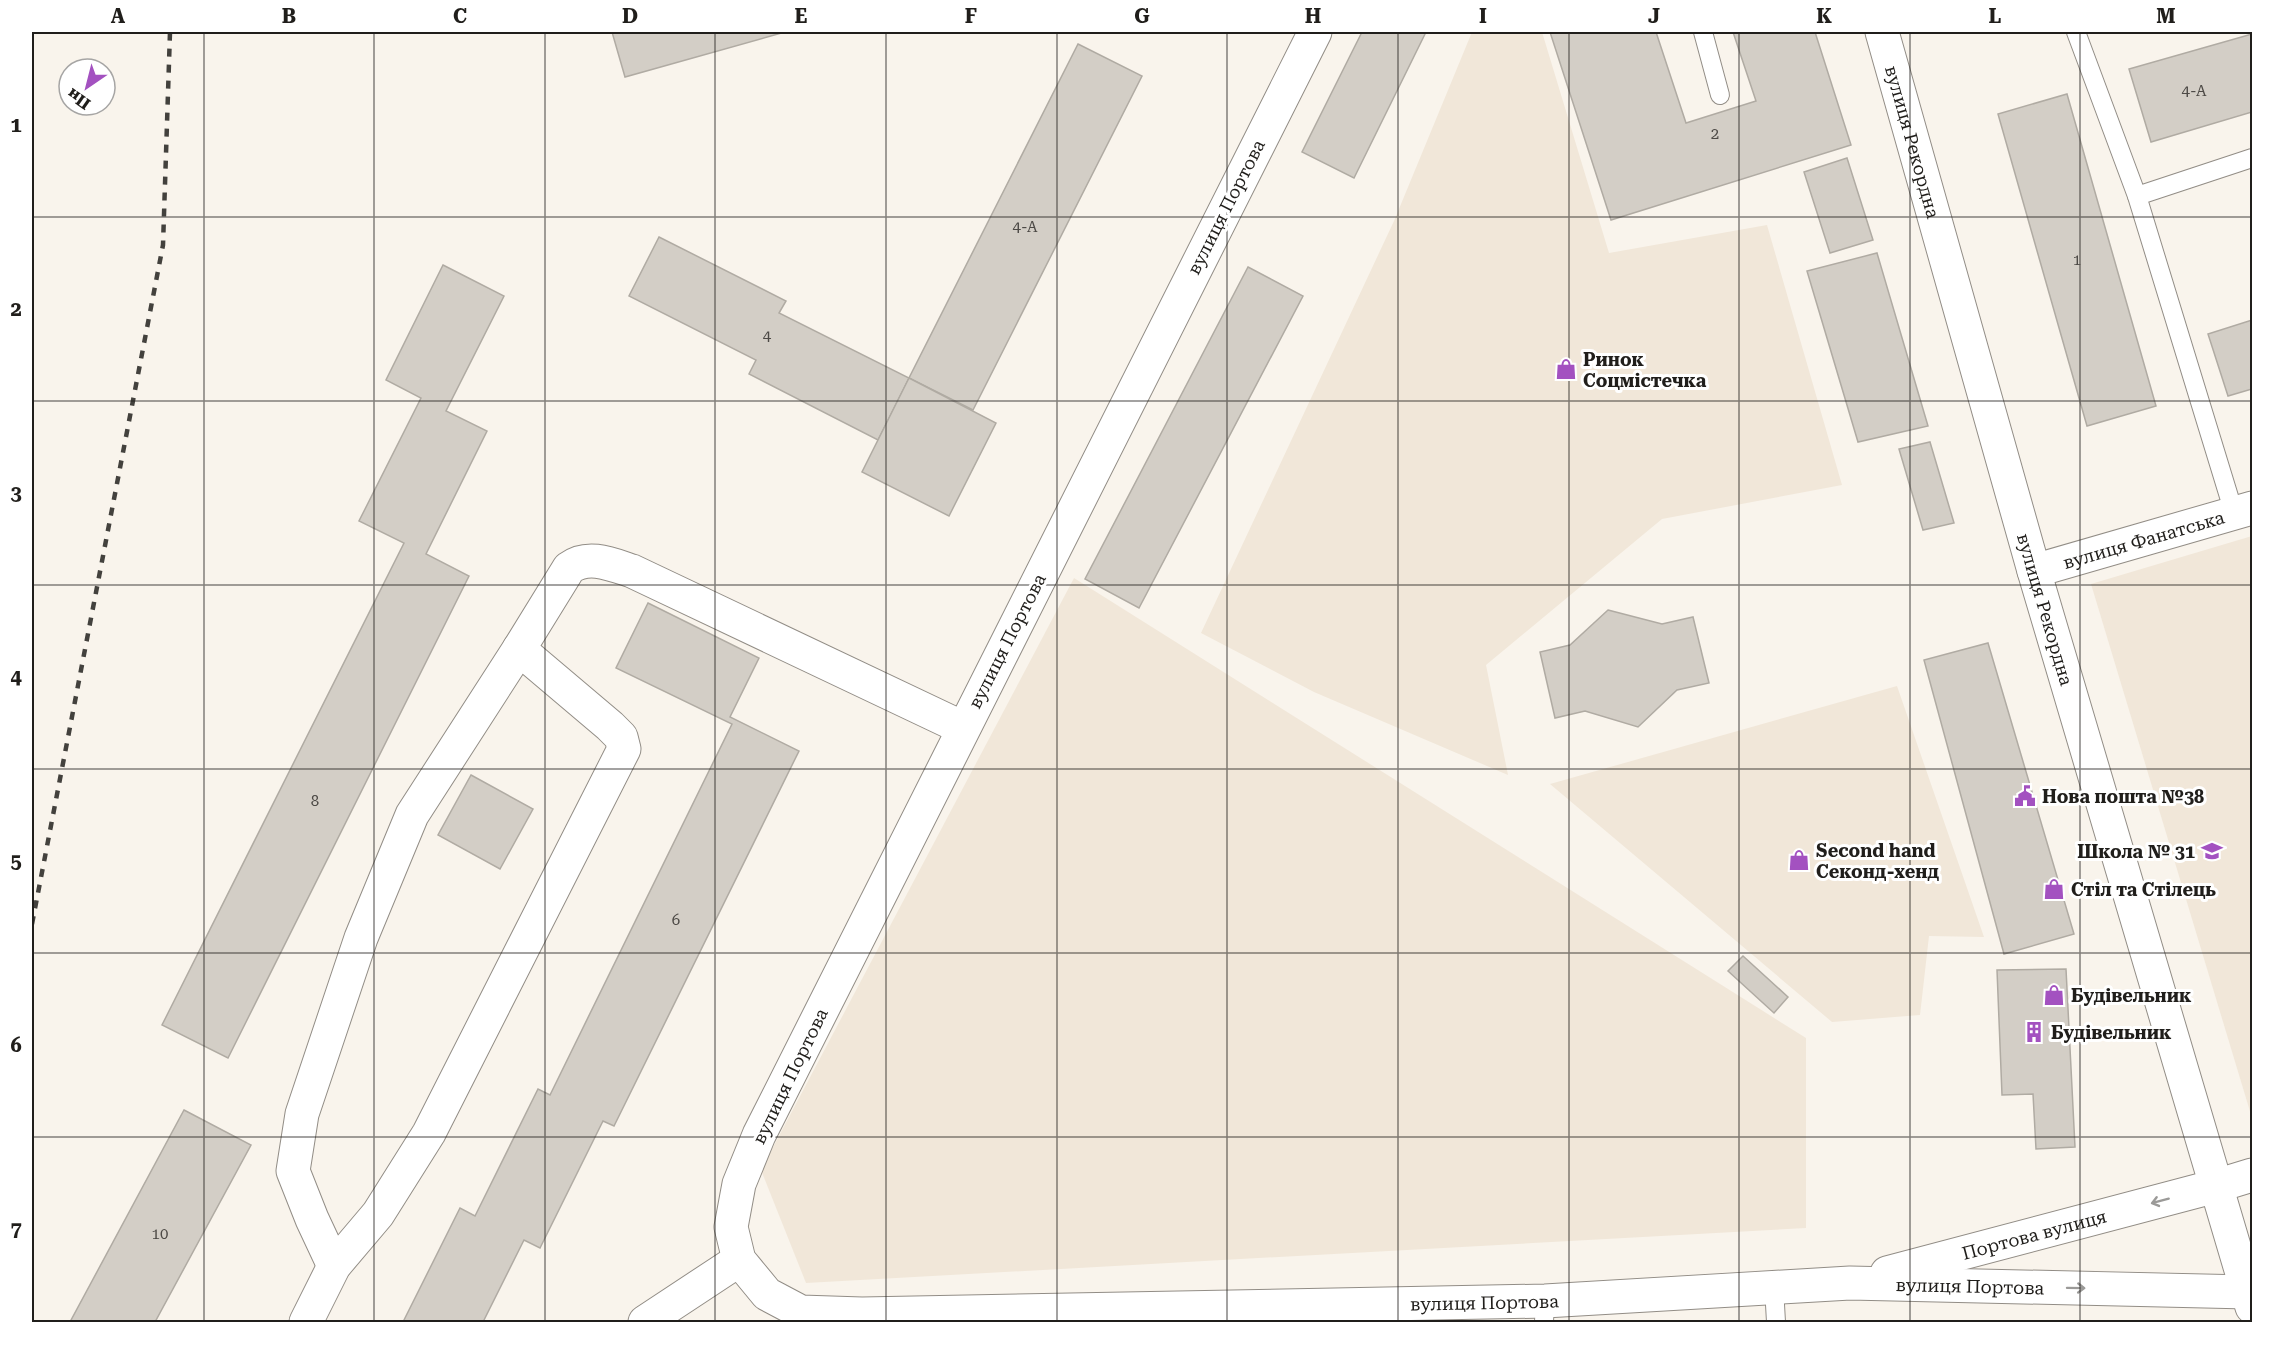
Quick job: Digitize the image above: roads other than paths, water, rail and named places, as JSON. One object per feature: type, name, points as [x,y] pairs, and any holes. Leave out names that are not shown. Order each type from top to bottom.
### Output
[{"type":"street","name":"вулиця Портова","points":[[1314,32],[759,1135],[739,1184],[731,1227],[739,1260],[767,1294],[801,1312],[862,1314],[1150,1307],[1544,1312],[1774,1287],[1850,1283],[2250,1299],[2216,1186]]},
{"type":"street","name":"вулиця Рекордна","points":[[1882,32],[2034,571],[2216,1186]]},
{"type":"street","name":"вулиця Фанатська","points":[[2034,571],[2243,510]]},
{"type":"street","points":[[334,1266],[293,1171],[302,1114],[361,938],[412,815],[569,568],[578,561],[606,562],[632,570],[963,728]]},
{"type":"street","points":[[306,1323],[334,1266],[378,1214],[429,1133],[624,748],[621,737],[610,726],[519,649]]},
{"type":"street","name":"Портова вулиця","points":[[1850,1283],[2253,1175]]},
{"type":"street","points":[[645,1323],[739,1260]]},
{"type":"lane","points":[[1703,32],[1720,95]]},
{"type":"lane","points":[[2076,32],[2137,196],[2243,510]]},
{"type":"lane","points":[[2137,196],[2253,158]]},
{"type":"lane","points":[[1774,1287],[1776,1323]]},
{"type":"railway","points":[[32,924],[163,245],[170,32]]},
{"type":"place","name":"Ринок Соцмістечка","points":[[1566,369]]},
{"type":"place","name":"Нова пошта №38","points":[[2025,796]]},
{"type":"place","name":"Школа № 31","points":[[2212,851]]},
{"type":"place","name":"Second hand Секонд-хенд","points":[[1799,860]]},
{"type":"place","name":"Стіл та Стілець","points":[[2054,889]]},
{"type":"place","name":"Будiвельник","points":[[2054,995]]},
{"type":"place","name":"Будівельник","points":[[2034,1032]]}]
